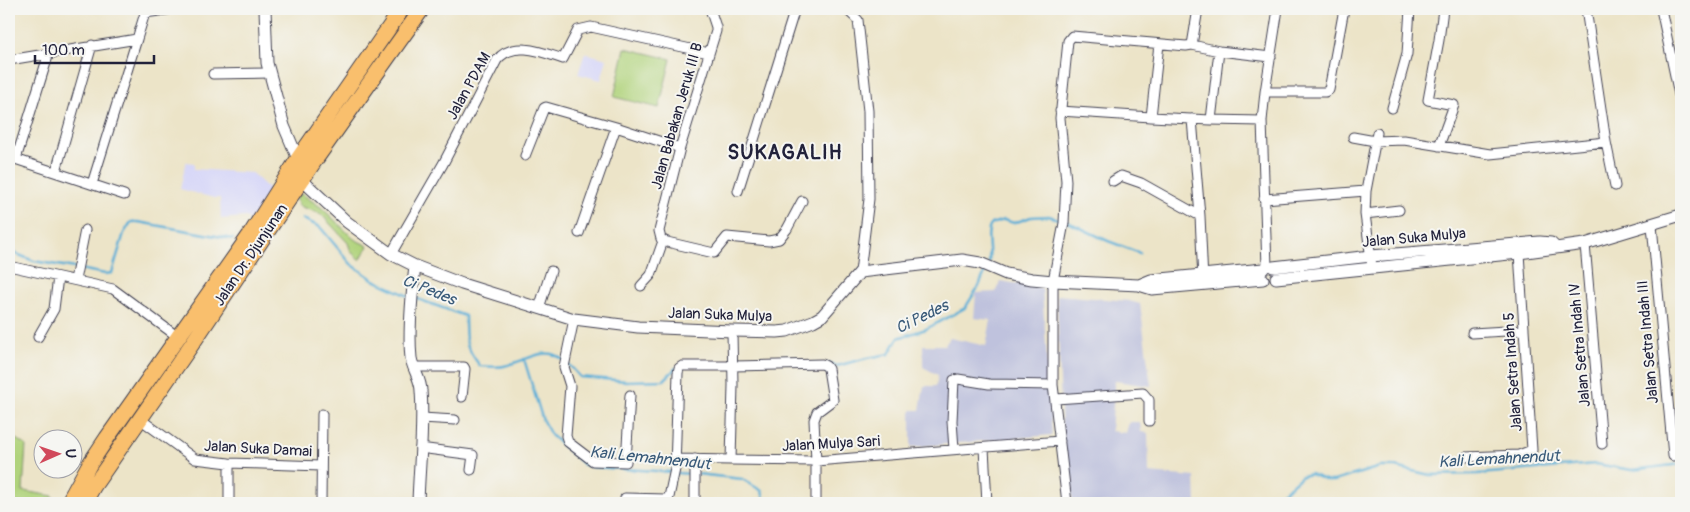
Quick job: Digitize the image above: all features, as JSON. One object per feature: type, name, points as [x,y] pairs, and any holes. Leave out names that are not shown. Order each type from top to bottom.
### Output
[{"type":"highway","name":"Jalan Dr. Djunjunan","points":[[68,503],[93,458],[250,235],[298,159],[402,9]]},
{"type":"highway","name":"Jalan Dr. Djunjunan","points":[[84,503],[302,180],[422,9]]},
{"type":"street","points":[[92,184],[145,13],[173,9]]},
{"type":"street","points":[[265,9],[269,73],[284,126],[298,159]]},
{"type":"street","name":"Jalan Babakan Jeruk III B","points":[[663,241],[659,231],[680,148],[716,27],[710,9]]},
{"type":"street","points":[[738,191],[795,9]]},
{"type":"street","points":[[848,9],[858,20],[868,111],[869,199],[860,272]]},
{"type":"street","points":[[1192,44],[1198,9]]},
{"type":"street","points":[[1268,272],[1262,121],[1278,9]]},
{"type":"street","points":[[1265,92],[1325,92],[1329,90],[1344,9]]},
{"type":"street","points":[[1392,108],[1408,46],[1410,9]]},
{"type":"street","points":[[1439,146],[1454,105],[1428,100],[1443,9]]},
{"type":"street","points":[[1586,9],[1606,142],[1616,186]]},
{"type":"street","points":[[1661,9],[1681,104]]},
{"type":"street","name":"Jalan PDAM","points":[[391,254],[443,164],[497,60],[502,54],[517,48],[563,60],[578,30],[591,27],[709,53]]},
{"type":"street","points":[[1067,503],[1053,385],[1053,282],[1064,220],[1066,181],[1060,134],[1060,111],[1069,38],[1072,36],[1186,46],[1192,44],[1219,51],[1270,57]]},
{"type":"street","points":[[9,60],[137,39]]},
{"type":"street","points":[[1151,117],[1158,44]]},
{"type":"street","points":[[56,171],[92,46]]},
{"type":"street","points":[[1211,120],[1219,51]]},
{"type":"street","points":[[49,53],[12,158],[124,195]]},
{"type":"street","points":[[213,74],[269,73]]},
{"type":"street","points":[[525,156],[546,107],[680,148]]},
{"type":"street","points":[[1060,111],[1211,120],[1262,121]]},
{"type":"street","points":[[1192,119],[1203,280]]},
{"type":"street","points":[[579,233],[616,127]]},
{"type":"street","points":[[1354,137],[1404,140],[1490,154],[1606,142]]},
{"type":"street","points":[[1371,262],[1365,214],[1366,191],[1376,137]]},
{"type":"street","points":[[1113,181],[1121,176],[1141,183],[1200,216]]},
{"type":"street","name":"Jalan Suka Mulya","points":[[302,180],[347,222],[391,254],[415,266],[462,284],[574,319],[638,327],[787,331],[813,321],[829,310],[860,272],[962,260],[980,263],[1014,276],[1053,282],[1139,285],[1152,290],[1203,280],[1540,242],[1551,242],[1556,248]]},
{"type":"street","points":[[1264,199],[1366,191]]},
{"type":"street","points":[[641,286],[651,275],[663,241],[714,253],[727,237],[770,241],[779,239],[787,229],[802,201]]},
{"type":"street","points":[[1365,214],[1399,210]]},
{"type":"street","name":"Jalan Suka Mulya","points":[[1371,262],[1519,253],[1586,244],[1681,215]]},
{"type":"street","name":"Jalan Setra Indah III","points":[[1652,225],[1673,456]]},
{"type":"street","points":[[76,273],[85,230]]},
{"type":"street","name":"Jalan Setra Indah IV","points":[[1586,244],[1602,444]]},
{"type":"street","name":"Jalan Setra Indah 5","points":[[1465,457],[1519,455],[1532,450],[1519,253]]},
{"type":"street","points":[[9,266],[58,277],[76,273],[117,291],[178,337]]},
{"type":"street","points":[[415,266],[412,298],[411,355],[413,367],[421,385],[422,418],[418,503]]},
{"type":"street","points":[[539,308],[551,271]]},
{"type":"street","points":[[38,337],[54,309],[58,277]]},
{"type":"street","points":[[574,319],[564,367],[571,389],[567,438],[580,452],[593,461],[626,461],[630,395]]},
{"type":"street","points":[[1472,332],[1523,330]]},
{"type":"street","points":[[731,460],[732,331]]},
{"type":"street","points":[[625,498],[666,499],[669,497],[675,469],[679,368],[687,365],[822,364],[826,366],[830,377],[833,400],[817,412],[814,420],[816,503]]},
{"type":"street","points":[[413,367],[464,367],[462,398]]},
{"type":"street","points":[[954,449],[952,421],[954,380],[989,384],[1053,385]]},
{"type":"street","points":[[1056,399],[1143,393],[1149,400],[1149,422]]},
{"type":"street","points":[[321,466],[322,414]]},
{"type":"street","name":"Jalan Suka Damai","points":[[140,418],[195,459],[229,463],[321,466],[320,503]]},
{"type":"street","points":[[422,418],[455,420]]},
{"type":"street","name":"Jalan Mulya Sari","points":[[675,459],[695,464],[731,460],[816,461],[1060,441]]},
{"type":"street","points":[[420,448],[474,456],[472,470]]},
{"type":"street","points":[[984,448],[987,503]]},
{"type":"street","points":[[229,463],[229,503]]},
{"type":"street","points":[[695,464],[695,503]]},
{"type":"shaded area","points":[[585,53],[607,59],[601,80],[578,74]]},
{"type":"shaded area","points":[[186,162],[194,163],[194,169],[252,173],[270,190],[252,222],[246,217],[221,219],[220,198],[180,189]]},
{"type":"shaded area","points":[[1000,281],[1042,288],[1052,435],[911,447],[911,410],[920,410],[924,386],[936,386],[938,375],[923,367],[923,345],[945,345],[950,338],[986,346],[991,320],[974,318],[976,293],[996,292]]},
{"type":"shaded area","points":[[1057,295],[1129,301],[1140,304],[1151,386],[1115,381],[1111,431],[1126,433],[1129,422],[1140,422],[1141,432],[1148,433],[1149,473],[1195,477],[1196,503],[1073,503],[1062,436]]},
{"type":"green space","points":[[625,48],[671,59],[659,108],[614,97]]},
{"type":"green space","points":[[302,194],[322,208],[354,239],[368,246],[360,260],[351,252],[348,243],[321,214],[299,206],[296,197]]},
{"type":"green space","points":[[9,435],[26,445],[23,491],[53,496],[52,503],[9,503]]},
{"type":"waterway","name":"Ci Pedes","points":[[989,263],[988,233],[991,224],[1004,220],[1014,223],[1031,217],[1049,216],[1068,222],[1108,241],[1140,253]]},
{"type":"waterway","name":"Ci Pedes","points":[[303,219],[320,227],[351,264],[374,280],[408,296]]},
{"type":"waterway","name":"Ci Pedes","points":[[80,269],[105,274],[112,273],[124,233],[131,222],[233,239]]},
{"type":"waterway","name":"Ci Pedes","points":[[9,251],[34,261],[75,268]]},
{"type":"waterway","name":"Ci Pedes","points":[[829,364],[837,366],[889,354],[898,338],[926,329],[965,308],[979,286],[986,270]]},
{"type":"waterway","name":"Ci Pedes","points":[[415,298],[465,316],[467,343],[480,366],[501,367],[537,355],[552,354],[569,365],[580,377],[627,381],[664,380],[676,368]]},
{"type":"waterway","name":"Kali Lemahnendut","points":[[524,359],[543,421],[551,435],[583,464],[592,467],[672,472]]},
{"type":"waterway","name":"Kali Lemahnendut","points":[[1272,503],[1302,476],[1310,474],[1328,481],[1334,481],[1380,467],[1395,467],[1430,475],[1478,474],[1596,464],[1632,470],[1681,464]]},
{"type":"waterway","name":"Kali Lemahnendut","points":[[677,473],[692,474]]},
{"type":"waterway","name":"Kali Lemahnendut","points":[[697,474],[742,479],[762,491],[765,503]]},
{"type":"district","name":"SUKAGALIH","points":[[785,152]]}]
